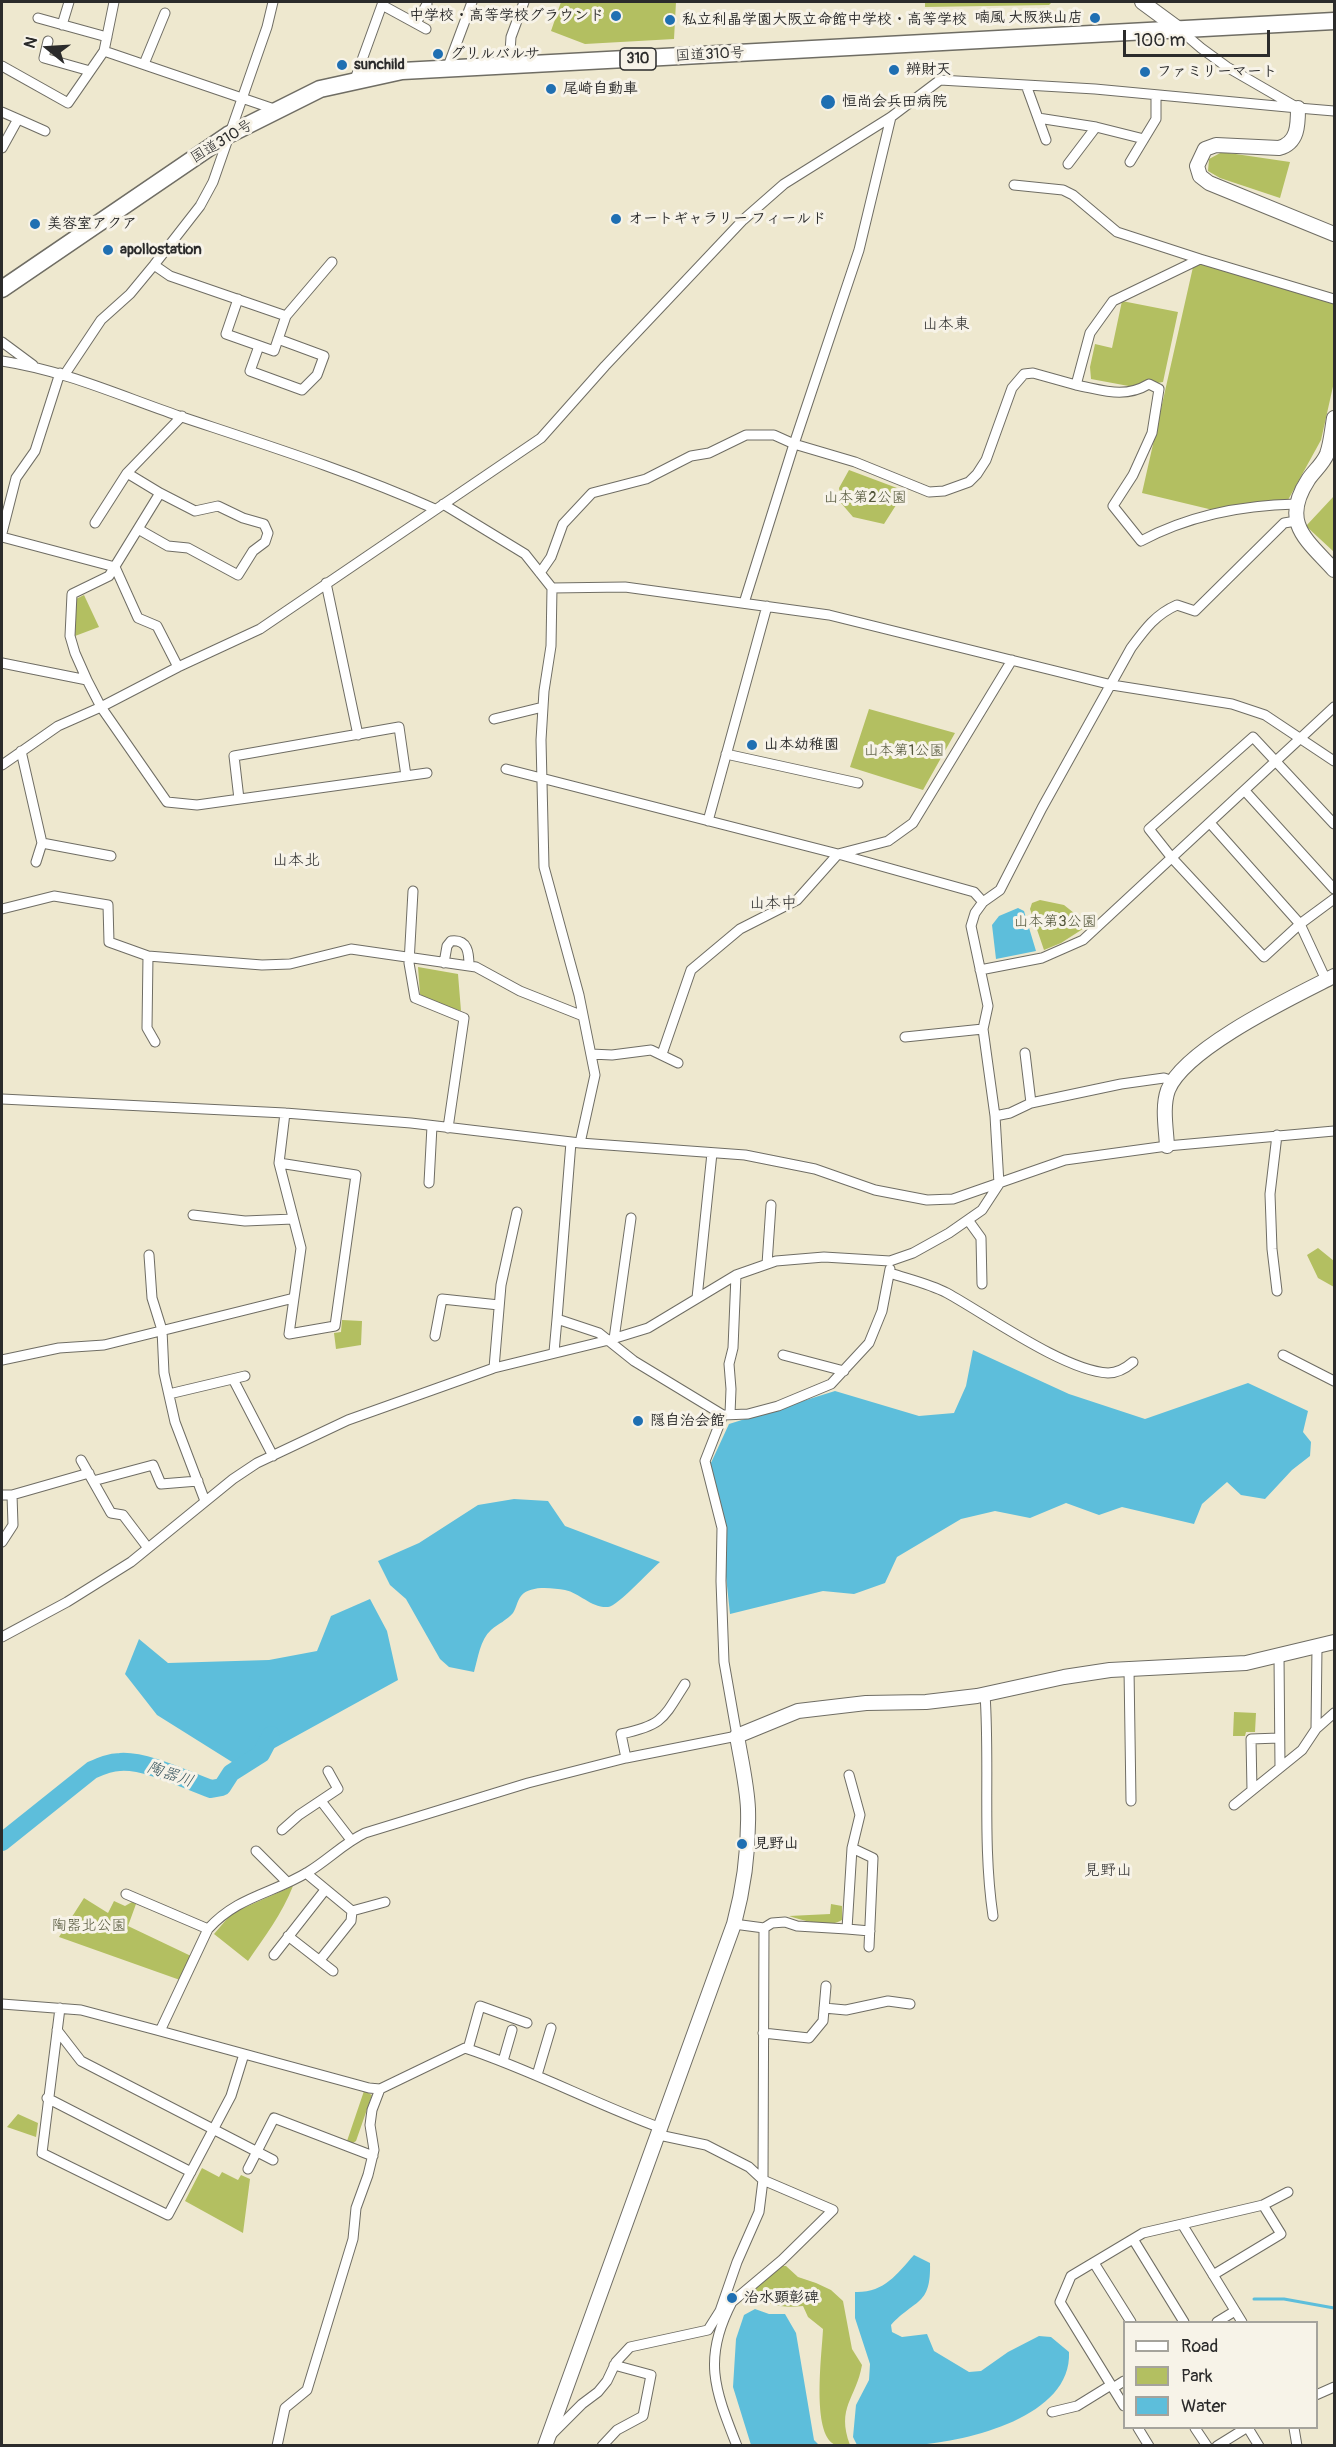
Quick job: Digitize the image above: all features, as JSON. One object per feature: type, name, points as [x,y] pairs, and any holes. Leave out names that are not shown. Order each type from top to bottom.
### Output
[{"type":"highway","name":"国道310号","points":[[2,289],[228,135],[320,89],[402,71],[1335,21]]},
{"type":"street","points":[[62,25],[69,2]]},
{"type":"street","points":[[2,66],[68,103],[104,51],[114,2]]},
{"type":"street","points":[[178,667],[157,626],[138,618],[115,567],[2,535],[16,478],[34,451],[63,374],[101,320],[129,294],[154,265],[200,206],[213,182],[267,27],[273,2]]},
{"type":"street","points":[[447,69],[472,2]]},
{"type":"street","points":[[510,67],[511,37],[524,2]]},
{"type":"street","points":[[1143,2],[1227,67],[1298,108]]},
{"type":"street","points":[[354,82],[382,3],[426,29]]},
{"type":"street","points":[[416,24],[427,4]]},
{"type":"street","points":[[144,64],[165,13]]},
{"type":"street","points":[[38,18],[107,37]]},
{"type":"street","points":[[48,41],[44,58],[90,71]]},
{"type":"street","points":[[104,51],[277,110]]},
{"type":"street","points":[[2,765],[58,726],[102,707],[178,667],[260,629],[541,438],[696,268],[743,220],[784,184],[891,117],[940,80],[1156,94],[1335,111]]},
{"type":"street","points":[[1026,85],[1046,140]]},
{"type":"street","points":[[1130,162],[1156,119],[1156,94]]},
{"type":"street","points":[[1298,108],[1298,127],[1294,138],[1287,146],[1280,148],[1216,145],[1205,149],[1197,166],[1200,176],[1209,183],[1335,234]]},
{"type":"street","points":[[2,112],[45,131]]},
{"type":"street","points":[[744,603],[859,250],[891,117]]},
{"type":"street","points":[[1038,118],[1096,127],[1144,139]]},
{"type":"street","points":[[2,148],[18,119]]},
{"type":"street","points":[[1068,164],[1096,127]]},
{"type":"street","points":[[1014,185],[1063,190],[1073,195],[1117,232],[1335,299]]},
{"type":"street","points":[[1076,385],[1090,333],[1113,301],[1200,259]]},
{"type":"street","points":[[238,299],[226,334],[274,351],[286,316],[332,262]]},
{"type":"street","points":[[154,265],[170,276],[286,316]]},
{"type":"street","points":[[259,346],[250,371],[302,390],[317,375],[324,356],[278,339]]},
{"type":"street","points":[[2,342],[34,366]]},
{"type":"street","points":[[2,361],[63,374],[439,507],[525,554],[552,588],[551,646],[541,740],[544,867],[583,1016],[595,1075],[575,1143],[554,1352]]},
{"type":"street","points":[[540,573],[551,557],[564,524],[592,494],[646,480],[691,456],[709,453],[746,435],[774,435],[794,444],[855,462],[929,492],[944,491],[969,482],[986,460],[1012,388],[1024,374],[1033,373],[1076,385],[1119,393],[1137,392],[1149,384],[1159,389],[1152,433],[1132,475],[1113,506],[1141,541],[1164,529],[1230,511],[1269,504],[1296,504]]},
{"type":"street","points":[[95,523],[127,472],[182,417]]},
{"type":"street","points":[[1335,418],[1330,456],[1307,481],[1296,504],[1296,521],[1301,534],[1335,570]]},
{"type":"street","points":[[127,472],[195,511],[218,506],[243,518],[264,524],[268,533],[265,542],[253,551],[238,575],[188,548],[168,546],[138,529]]},
{"type":"street","points":[[160,493],[109,576],[72,594],[70,636],[87,680],[102,707],[167,802],[197,805],[427,773]]},
{"type":"street","points":[[2,1637],[67,1602],[131,1562],[233,1479],[273,1456],[348,1420],[494,1368],[611,1340],[648,1328],[736,1275],[776,1261],[824,1257],[890,1261],[913,1253],[982,1210],[999,1184],[995,1116],[983,1029],[988,1006],[971,926],[975,913],[983,902],[1000,890],[1042,808],[1131,648],[1144,630],[1161,612],[1177,605],[1195,611],[1284,523],[1296,521]]},
{"type":"street","points":[[326,583],[358,735]]},
{"type":"street","points":[[552,588],[625,587],[829,615],[1112,685],[1232,704],[1265,715],[1335,761]]},
{"type":"street","points":[[708,821],[767,606]]},
{"type":"street","points":[[663,1054],[691,970],[740,929],[797,900],[838,854],[888,841],[913,823],[1012,660]]},
{"type":"street","points":[[2,663],[87,680]]},
{"type":"street","points":[[494,719],[543,707]]},
{"type":"street","points":[[980,970],[1042,958],[1083,940],[1335,707]]},
{"type":"street","points":[[239,799],[234,756],[399,727],[406,776]]},
{"type":"street","points":[[1335,824],[1253,737],[1149,829],[1264,957],[1300,924],[1335,899]]},
{"type":"street","points":[[21,751],[42,843],[36,862]]},
{"type":"street","points":[[726,754],[858,783]]},
{"type":"street","points":[[506,770],[838,854],[974,892],[983,902]]},
{"type":"street","points":[[1245,791],[1335,890]]},
{"type":"street","points":[[1167,1146],[1165,1101],[1181,1068],[1270,1008],[1330,978],[1300,924],[1210,824]]},
{"type":"street","points":[[42,843],[111,856]]},
{"type":"street","points":[[413,891],[409,958],[415,998],[464,1018],[448,1128]]},
{"type":"street","points":[[2,909],[54,896],[108,905],[110,942],[148,956],[262,966],[290,964],[351,949],[468,966],[520,991],[583,1016]]},
{"type":"street","points":[[444,963],[447,946],[451,941],[458,940],[469,951],[468,966]]},
{"type":"street","points":[[148,956],[147,1028],[154,1042]]},
{"type":"street","points":[[905,1037],[983,1029]]},
{"type":"street","points":[[591,1053],[612,1055],[651,1050],[678,1063]]},
{"type":"street","points":[[1025,1053],[1031,1103]]},
{"type":"street","points":[[995,1116],[1010,1113],[1031,1103],[1120,1084],[1164,1078],[1173,1081]]},
{"type":"street","points":[[2,1099],[285,1113],[432,1126],[575,1143],[745,1155],[815,1169],[875,1190],[927,1200],[953,1199],[1065,1160],[1167,1146],[1335,1131]]},
{"type":"street","points":[[279,1163],[356,1175],[335,1326],[288,1334],[301,1248],[279,1163],[285,1113]]},
{"type":"street","points":[[429,1183],[432,1126]]},
{"type":"street","points":[[1277,1135],[1270,1194],[1272,1249],[1277,1291]]},
{"type":"street","points":[[697,1298],[712,1153]]},
{"type":"street","points":[[766,1264],[771,1205]]},
{"type":"street","points":[[494,1368],[499,1305],[517,1212]]},
{"type":"street","points":[[193,1215],[244,1221],[293,1219]]},
{"type":"street","points":[[611,1340],[631,1218]]},
{"type":"street","points":[[968,1220],[981,1238],[982,1284]]},
{"type":"street","points":[[149,1255],[152,1298],[162,1330],[164,1373],[168,1394],[175,1422],[205,1501]]},
{"type":"street","points":[[557,1319],[599,1333],[611,1340],[634,1361],[726,1415],[748,1414],[778,1406],[831,1384],[844,1371],[869,1343],[882,1311],[890,1273],[890,1261]]},
{"type":"street","points":[[890,1273],[944,1291],[1064,1360],[1094,1371],[1111,1373],[1133,1362]]},
{"type":"street","points":[[545,2443],[660,2132],[734,1924],[742,1895],[748,1839],[748,1808],[724,1662],[722,1528],[705,1461],[726,1415],[732,1389],[729,1364],[733,1348],[736,1275]]},
{"type":"street","points":[[2,1360],[59,1347],[104,1345],[294,1298]]},
{"type":"street","points":[[435,1336],[442,1299],[499,1305]]},
{"type":"street","points":[[783,1355],[844,1371]]},
{"type":"street","points":[[1283,1355],[1333,1378]]},
{"type":"street","points":[[168,1394],[245,1376]]},
{"type":"street","points":[[233,1379],[273,1456]]},
{"type":"street","points":[[81,1461],[111,1513],[123,1515],[148,1548]]},
{"type":"street","points":[[2,1495],[153,1465],[161,1484],[198,1481]]},
{"type":"street","points":[[2,1542],[14,1525],[12,1494]]},
{"type":"street","points":[[160,2031],[208,1929],[234,1905],[306,1874],[351,1840],[365,1833],[528,1783],[626,1758],[737,1736],[798,1711],[866,1703],[926,1702],[985,1694],[1064,1677],[1129,1669],[1246,1663],[1335,1642]]},
{"type":"street","points":[[1316,1729],[1317,1647]]},
{"type":"street","points":[[1279,1656],[1280,1767]]},
{"type":"street","points":[[1129,1669],[1131,1801]]},
{"type":"street","points":[[626,1758],[621,1734],[641,1729],[663,1719],[685,1684]]},
{"type":"street","points":[[985,1694],[988,1730],[987,1877],[993,1916]]},
{"type":"street","points":[[1234,1805],[1302,1750],[1316,1729],[1335,1713]]},
{"type":"street","points":[[1252,1790],[1251,1739],[1279,1738]]},
{"type":"street","points":[[282,1830],[299,1815],[338,1789],[328,1771]]},
{"type":"street","points":[[847,1929],[852,1848],[861,1815],[849,1775]]},
{"type":"street","points":[[321,1801],[351,1840]]},
{"type":"street","points":[[852,1848],[873,1858],[869,1947]]},
{"type":"street","points":[[256,1851],[287,1882]]},
{"type":"street","points":[[306,1874],[352,1911]]},
{"type":"street","points":[[274,1955],[325,1890]]},
{"type":"street","points":[[126,1894],[208,1929]]},
{"type":"street","points":[[352,1911],[385,1902]]},
{"type":"street","points":[[320,1960],[351,1921],[352,1911]]},
{"type":"street","points":[[734,1924],[764,1928],[772,1923],[785,1922],[797,1926],[870,1931]]},
{"type":"street","points":[[737,2445],[718,2397],[714,2371],[716,2342],[759,2212],[763,2180],[764,1928]]},
{"type":"street","points":[[288,1936],[333,1971]]},
{"type":"street","points":[[763,2033],[809,2037],[823,2020],[826,1986]]},
{"type":"street","points":[[824,2008],[846,2010],[888,2001],[910,2004]]},
{"type":"street","points":[[2,2004],[81,2010],[369,2088],[380,2089],[465,2048],[503,2061],[608,2105],[660,2132],[706,2145],[749,2167],[763,2180],[833,2210],[782,2260],[728,2301],[708,2330],[630,2347],[614,2365],[607,2381],[598,2392],[582,2404],[545,2443]]},
{"type":"street","points":[[468,2049],[480,2006],[527,2022]]},
{"type":"street","points":[[60,2008],[47,2098],[42,2153],[168,2215],[231,2096],[243,2054]]},
{"type":"street","points":[[537,2075],[551,2028]]},
{"type":"street","points":[[57,2030],[81,2061],[273,2160]]},
{"type":"street","points":[[503,2061],[512,2030]]},
{"type":"street","points":[[277,2445],[285,2408],[307,2390],[353,2239],[356,2208],[373,2156],[370,2125],[372,2110],[380,2089]]},
{"type":"street","points":[[47,2098],[191,2172]]},
{"type":"street","points":[[248,2169],[274,2118],[373,2156]]},
{"type":"street","points":[[1123,2403],[1060,2302],[1071,2276],[1143,2234],[1263,2205],[1288,2192]]},
{"type":"street","points":[[1213,2275],[1281,2234],[1263,2205]]},
{"type":"street","points":[[1182,2224],[1241,2321]]},
{"type":"street","points":[[1133,2240],[1183,2321]]},
{"type":"street","points":[[1094,2263],[1130,2321]]},
{"type":"street","points":[[1219,2321],[1235,2311]]},
{"type":"street","points":[[602,2445],[617,2430],[643,2416],[651,2375],[614,2365]]},
{"type":"street","points":[[1052,2412],[1077,2406],[1123,2382]]},
{"type":"street","points":[[1318,2395],[1335,2387]]},
{"type":"street","points":[[1139,2429],[1149,2445]]},
{"type":"street","points":[[1197,2429],[1207,2445]]},
{"type":"street","points":[[1217,2445],[1244,2429]]},
{"type":"street","points":[[1248,2429],[1259,2445]]},
{"type":"street","points":[[1294,2429],[1297,2445]]},
{"type":"green space","name":"中学校・高等学校グラウンド","points":[[561,2],[676,2],[674,39],[585,44],[551,31]]},
{"type":"green space","points":[[925,2],[1052,2],[1049,5],[925,7]]},
{"type":"green space","points":[[1222,152],[1290,162],[1280,198],[1220,178],[1208,171],[1209,159]]},
{"type":"green space","points":[[1201,263],[1334,304],[1334,382],[1321,440],[1288,500],[1213,510],[1142,493],[1193,267]]},
{"type":"green space","points":[[1122,301],[1178,312],[1163,382],[1134,387],[1091,379],[1090,367],[1095,344],[1112,348]]},
{"type":"green space","name":"山本第2公園","points":[[849,470],[905,491],[884,524],[853,517],[841,503],[839,488]]},
{"type":"green space","points":[[1334,496],[1334,552],[1306,526]]},
{"type":"green space","points":[[84,595],[99,627],[75,636],[76,599]]},
{"type":"green space","name":"山本第1公園","points":[[869,709],[955,733],[923,790],[850,767]]},
{"type":"green space","name":"山本第3公園","points":[[1040,900],[1064,905],[1089,925],[1061,943],[1044,950],[1030,909],[1032,903]]},
{"type":"green space","points":[[418,967],[458,974],[461,1011],[424,998],[420,994]]},
{"type":"green space","points":[[1318,1248],[1334,1261],[1334,1287],[1318,1278],[1307,1255]]},
{"type":"green space","points":[[342,1320],[362,1321],[361,1345],[336,1349],[334,1333],[341,1332]]},
{"type":"green space","points":[[1234,1712],[1256,1713],[1255,1732],[1246,1732],[1245,1736],[1233,1736]]},
{"type":"green space","points":[[293,1886],[267,1934],[248,1961],[214,1934],[232,1913]]},
{"type":"green space","name":"陶器北公園","points":[[84,1898],[108,1913],[114,1901],[125,1906],[132,1902],[136,1904],[128,1926],[191,1956],[180,1980],[59,1937]]},
{"type":"green space","points":[[831,1904],[842,1906],[842,1920],[836,1923],[823,1924],[789,1916],[830,1914]]},
{"type":"green space","points":[[364,2091],[372,2095],[356,2141],[353,2143],[347,2141]]},
{"type":"green space","points":[[18,2114],[38,2123],[36,2137],[7,2127]]},
{"type":"green space","points":[[202,2168],[219,2177],[222,2172],[238,2180],[241,2175],[250,2179],[243,2233],[185,2201]]},
{"type":"green space","points":[[781,2266],[786,2266],[798,2277],[831,2290],[843,2301],[852,2349],[862,2365],[846,2412],[846,2432],[850,2445],[832,2443],[822,2422],[820,2371],[823,2329],[808,2317],[803,2306],[775,2305],[751,2292]]},
{"type":"water","points":[[1018,908],[1024,911],[1036,951],[996,959],[992,925],[999,916]]},
{"type":"water","points":[[973,1350],[1069,1394],[1145,1419],[1248,1383],[1308,1411],[1303,1432],[1311,1442],[1310,1456],[1292,1470],[1265,1499],[1241,1495],[1227,1482],[1202,1504],[1194,1524],[1122,1507],[1099,1515],[1066,1503],[1030,1518],[995,1511],[961,1519],[897,1557],[885,1583],[854,1594],[823,1591],[730,1614],[725,1567],[727,1528],[710,1465],[729,1424],[835,1391],[919,1416],[954,1413],[966,1386]]},
{"type":"water","points":[[514,1499],[548,1501],[565,1526],[660,1562],[626,1595],[608,1607],[596,1605],[565,1590],[542,1588],[530,1590],[520,1598],[513,1613],[487,1634],[474,1672],[449,1667],[440,1659],[406,1599],[390,1585],[378,1561],[419,1543],[478,1505]]},
{"type":"water","points":[[370,1599],[387,1631],[398,1680],[240,1767],[157,1715],[125,1674],[139,1639],[168,1663],[269,1660],[317,1651],[331,1616]]},
{"type":"water","points":[[914,2255],[930,2263],[928,2287],[920,2300],[891,2325],[892,2332],[902,2337],[927,2334],[934,2351],[969,2372],[981,2371],[1008,2352],[1039,2336],[1051,2337],[1069,2352],[1065,2374],[1054,2393],[1036,2409],[988,2431],[938,2443],[895,2446],[857,2445],[853,2437],[856,2405],[869,2380],[870,2364],[855,2318],[855,2292],[865,2292],[882,2286],[895,2276]]},
{"type":"water","points":[[755,2309],[769,2314],[785,2314],[796,2333],[814,2440],[819,2445],[751,2445],[733,2387],[736,2339],[744,2315]]},
{"type":"waterway","name":"陶器川","points":[[2,1842],[92,1770],[99,1767],[130,1762],[154,1767],[211,1789],[222,1787],[231,1773],[261,1754],[271,1735]]},
{"type":"waterway","points":[[1254,2299],[1284,2299],[1334,2308]]},
{"type":"place","name":"中学校・高等学校グラウンド","points":[[616,16]]},
{"type":"place","name":"喃風 大阪狭山店","points":[[1095,18]]},
{"type":"place","name":"私立利晶学園大阪立命館中学校・高等学校","points":[[670,20]]},
{"type":"place","name":"グリルバルサ","points":[[438,54]]},
{"type":"place","name":"sunchild","points":[[342,65]]},
{"type":"place","name":"辨財天","points":[[894,70]]},
{"type":"place","name":"ファミリーマート","points":[[1145,72]]},
{"type":"place","name":"尾崎自動車","points":[[551,89]]},
{"type":"place","name":"恒尚会兵田病院","points":[[828,102]]},
{"type":"place","name":"オートギャラリー フィールド","points":[[616,219]]},
{"type":"place","name":"美容室アクア","points":[[35,224]]},
{"type":"place","name":"apollostation","points":[[108,250]]},
{"type":"place","name":"山本幼稚園","points":[[752,745]]},
{"type":"place","name":"隠自治会館","points":[[638,1421]]},
{"type":"place","name":"見野山","points":[[742,1844]]},
{"type":"place","name":"治水顕彰碑","points":[[732,2298]]},
{"type":"district","name":"山本東","points":[[946,325]]},
{"type":"district","name":"山本北","points":[[296,861]]},
{"type":"district","name":"山本中","points":[[773,904]]},
{"type":"district","name":"見野山","points":[[1108,1871]]}]
